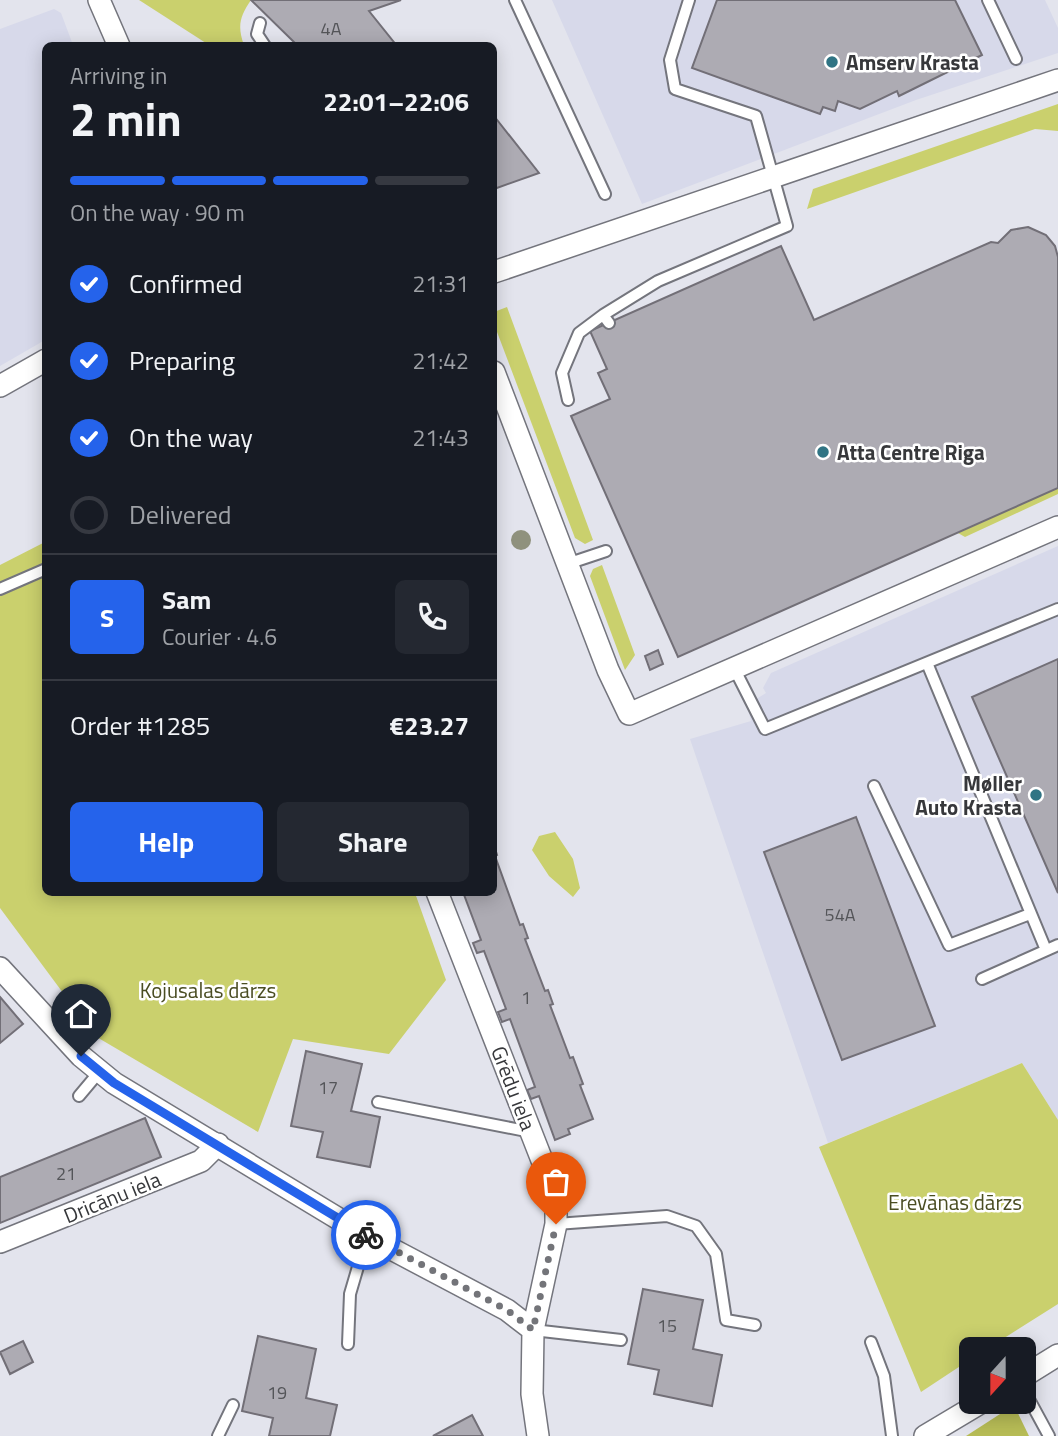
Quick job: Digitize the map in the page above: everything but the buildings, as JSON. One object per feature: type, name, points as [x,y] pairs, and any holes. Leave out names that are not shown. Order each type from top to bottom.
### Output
[{"type":"street","points":[[99,0],[117,42]]},
{"type":"street","points":[[497,270],[1058,80]]},
{"type":"street","points":[[0,386],[42,362]]},
{"type":"street","points":[[497,380],[628,714],[1058,527]]},
{"type":"street","name":"Grēdu iela","points":[[439,896],[556,1196],[556,1224],[533,1330],[531,1394],[538,1436]]},
{"type":"street","points":[[0,968],[81,1056],[100,1072],[367,1236],[507,1310],[533,1330]]},
{"type":"street","name":"Dricānu iela","points":[[0,1242],[201,1161],[218,1144]]},
{"type":"street","points":[[1036,1369],[1058,1355]]},
{"type":"street","points":[[925,1436],[962,1414]]},
{"type":"lane","points":[[515,0],[605,194]]},
{"type":"lane","points":[[568,400],[562,373],[579,333],[606,319],[658,281],[787,226],[756,116],[675,89],[670,60],[690,0]]},
{"type":"lane","points":[[988,0],[1016,59]]},
{"type":"lane","points":[[260,23],[257,34],[262,42]]},
{"type":"lane","points":[[567,564],[606,551]]},
{"type":"lane","points":[[0,589],[42,571]]},
{"type":"lane","points":[[734,668],[765,729],[1058,609]]},
{"type":"lane","points":[[927,663],[1046,950]]},
{"type":"lane","points":[[874,786],[949,945],[1030,914]]},
{"type":"lane","points":[[982,979],[1058,945]]},
{"type":"lane","points":[[79,1096],[100,1072]]},
{"type":"lane","points":[[378,1102],[531,1132]]},
{"type":"lane","points":[[556,1224],[667,1216],[695,1226],[716,1254],[726,1320],[755,1325]]},
{"type":"lane","points":[[348,1344],[350,1294],[367,1236]]},
{"type":"lane","points":[[533,1330],[621,1340]]},
{"type":"lane","points":[[871,1342],[884,1376],[892,1436]]},
{"type":"lane","points":[[218,1436],[233,1405]]},
{"type":"lane","points":[[1036,1412],[1049,1436]]},
{"type":"shaded area","points":[[552,0],[1045,0],[1058,28],[1058,53],[916,100],[642,204]]},
{"type":"shaded area","points":[[54,9],[61,13],[72,42],[42,42],[42,342],[0,366],[0,29]]},
{"type":"shaded area","points":[[1058,546],[1058,1120],[1022,1063],[828,1143],[690,739],[751,721],[747,705],[766,693],[763,688],[771,673]]},
{"type":"green space","points":[[139,0],[251,0],[241,21],[243,42],[204,42]]},
{"type":"green space","points":[[1058,104],[1058,131],[1035,129],[807,209],[813,189]]},
{"type":"green space","points":[[507,307],[593,540],[585,544],[575,538],[497,332],[497,311]]},
{"type":"green space","points":[[1058,488],[1058,494],[965,537],[958,533]]},
{"type":"green space","name":"Kojusalas dārzs","points":[[42,544],[42,896],[416,896],[446,980],[389,1054],[293,1039],[258,1132],[95,1036],[0,908],[0,565]]},
{"type":"green space","points":[[602,565],[635,655],[625,670],[590,576],[593,569]]},
{"type":"green space","points":[[555,832],[573,859],[580,888],[573,897],[549,876],[532,850],[539,836]]},
{"type":"green space","name":"Erevānas dārzs","points":[[1022,1063],[1058,1120],[1058,1304],[1006,1337],[959,1337],[959,1367],[921,1392],[819,1147]]},
{"type":"green space","points":[[1000,1414],[1018,1414],[1029,1436],[966,1436]]},
{"type":"way so far","points":[[366,1235],[507,1310],[533,1330],[556,1224]]},
{"type":"place","name":"Amserv Krasta","points":[[832,62]]},
{"type":"place","name":"Atta Centre Riga","points":[[823,452]]},
{"type":"place","name":"Møller Auto Krasta","points":[[1036,795]]},
{"type":"route","points":[[81,1056],[114,1083],[366,1235]]}]
